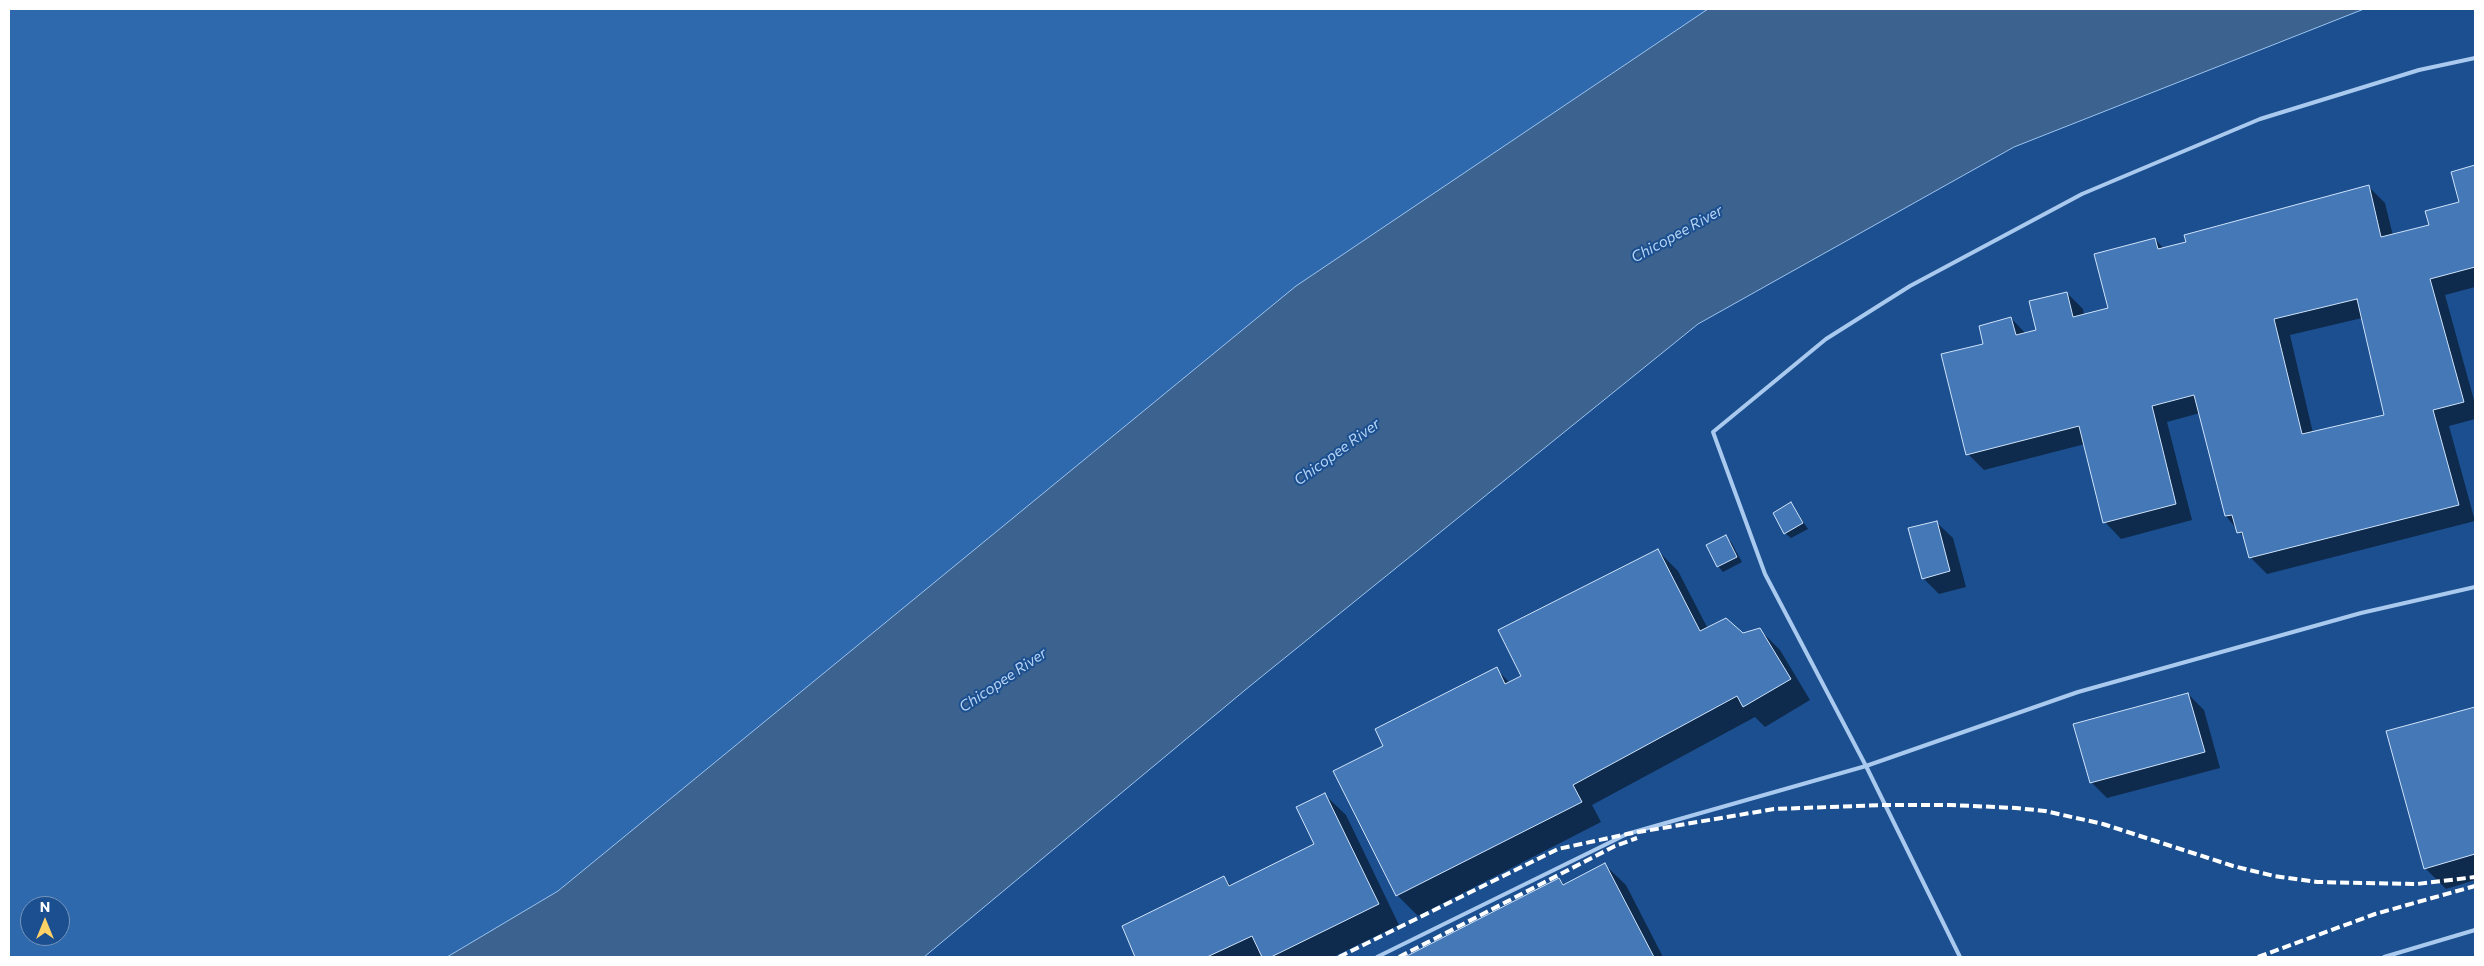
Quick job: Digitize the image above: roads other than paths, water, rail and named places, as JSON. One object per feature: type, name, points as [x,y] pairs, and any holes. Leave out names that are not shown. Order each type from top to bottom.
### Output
[{"type":"lane","points":[[1960,957],[1866,766],[1765,574],[1713,432],[1826,339],[1910,286],[2082,194],[2260,119],[2420,70],[2475,58]]},
{"type":"lane","points":[[1378,957],[1628,834],[1866,766],[2078,692],[2361,613],[2475,587]]},
{"type":"lane","points":[[2384,957],[2475,930]]},
{"type":"water","name":"Chicopee River","points":[[1708,9],[2364,9],[2014,147],[1698,324],[1250,686],[924,957],[447,957],[558,891],[1296,286]]},
{"type":"railway","points":[[1339,957],[1558,849],[1627,834],[1774,809],[1885,805],[1951,805],[2016,808],[2045,811],[2103,824],[2233,866],[2274,876],[2317,882],[2417,884],[2475,877]]},
{"type":"railway","points":[[1399,957],[1615,846],[1637,838]]},
{"type":"railway","points":[[2258,957],[2375,914],[2475,886]]}]
